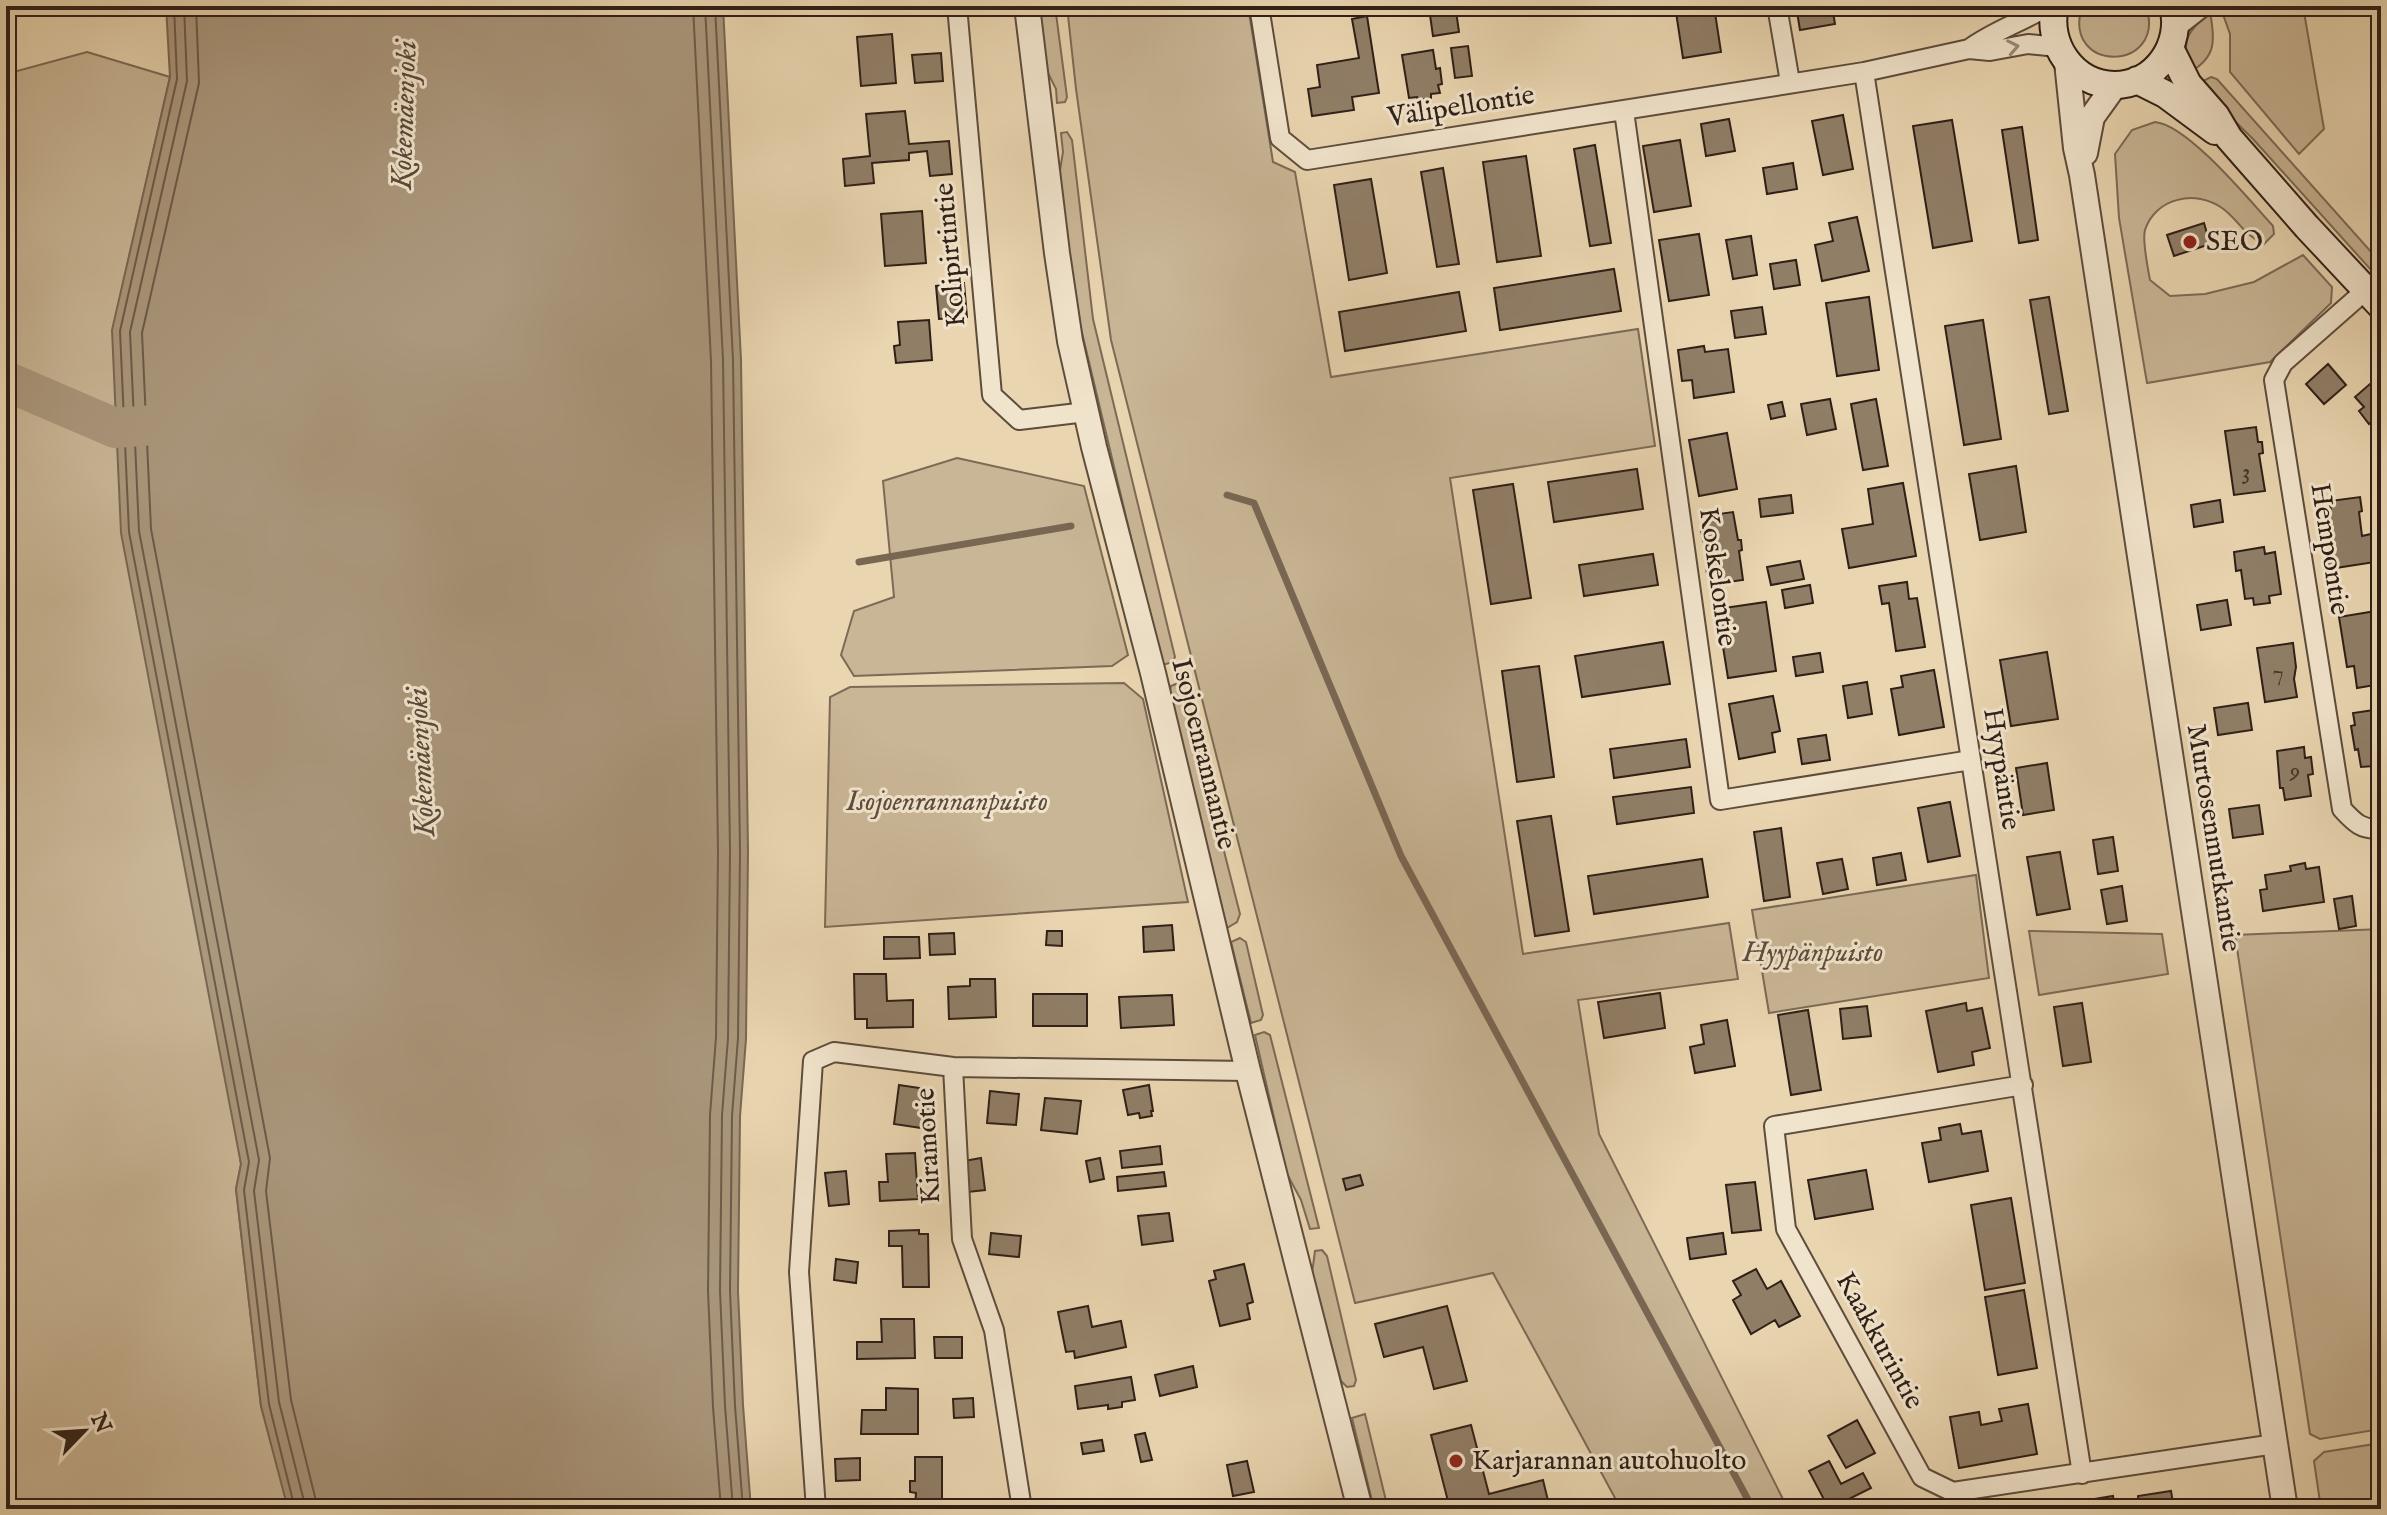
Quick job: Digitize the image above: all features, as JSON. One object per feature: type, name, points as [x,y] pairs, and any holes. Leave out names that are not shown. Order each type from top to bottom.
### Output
[{"type":"main road","points":[[2055,6],[2053,21],[2062,55],[2087,77],[2126,82],[2165,94],[2208,128],[2229,138]]},
{"type":"main road","points":[[2126,82],[2151,72],[2161,62],[2173,27]]},
{"type":"main road","points":[[2173,27],[2188,84],[2216,116],[2229,138],[2374,298]]},
{"type":"street","name":"Kolipirtintie","points":[[957,6],[992,395],[1019,420],[1086,412]]},
{"type":"street","name":"Isojoenrannantie","points":[[1027,6],[1070,341],[1248,1071],[1360,1509]]},
{"type":"street","name":"Välipellontie","points":[[1259,6],[1280,138],[1307,160],[1864,72],[1969,49],[1990,51],[2028,44],[2062,55]]},
{"type":"street","points":[[1777,6],[1790,82]]},
{"type":"street","name":"Välipellontie","points":[[1969,49],[1986,36],[2048,6]]},
{"type":"street","points":[[2173,27],[2204,6]]},
{"type":"street","name":"Murtosenmutkantie","points":[[2062,55],[2285,1509]]},
{"type":"street","name":"Hyypäntie","points":[[1864,72],[2082,1474]]},
{"type":"street","name":"Murtosenmutkantie","points":[[2082,175],[2092,117],[2126,82]]},
{"type":"street","name":"Koskelontie","points":[[1624,111],[1720,800],[1971,760]]},
{"type":"street","name":"Hempontie","points":[[2374,298],[2283,363],[2274,380],[2342,809],[2356,825],[2370,830],[2381,828]]},
{"type":"street","points":[[816,1509],[799,1272],[813,1061],[834,1052],[953,1067]]},
{"type":"street","name":"Kiramotie","points":[[1022,1509],[994,1330],[962,1239],[953,1067],[1248,1071]]},
{"type":"street","name":"Kaakkurintie","points":[[2023,1085],[1774,1126],[1786,1229],[1922,1477],[1953,1492],[2275,1444]]},
{"type":"green space","points":[[1038,6],[1055,6],[1067,97],[1065,102],[1057,103],[1056,89],[1046,69]]},
{"type":"green space","points":[[1067,6],[1248,6],[1273,162],[1295,172],[1331,377],[1638,329],[1655,446],[1450,478],[1523,954],[1729,923],[1738,979],[1578,1000],[1599,1134],[1788,1509],[1621,1509],[1493,1273],[1355,1303],[1111,340]]},
{"type":"green space","points":[[2082,6],[2146,6],[2149,28],[2142,44],[2130,53],[2114,57],[2099,54],[2086,44],[2080,29]]},
{"type":"green space","points":[[2220,6],[2303,6],[2324,129],[2299,154],[2230,72],[2230,34]]},
{"type":"green space","points":[[2210,12],[2213,39],[2210,54],[2190,72],[2186,53],[2188,38],[2195,26]]},
{"type":"green space","points":[[87,52],[170,77],[116,315],[241,1164],[236,1189],[261,1406],[289,1509],[6,1509],[6,74]]},
{"type":"green space","points":[[2211,77],[2217,79],[2381,263],[2381,281],[2253,139],[2197,84]]},
{"type":"green space","points":[[2155,122],[2169,126],[2201,150],[2273,226],[2274,234],[2264,244],[2212,202],[2189,198],[2167,204],[2150,219],[2145,230],[2150,280],[2170,296],[2205,294],[2254,282],[2303,255],[2332,287],[2331,303],[2270,362],[2147,383],[2119,218],[2115,154],[2132,130]]},
{"type":"green space","points":[[1067,132],[1072,140],[1093,319],[1175,657],[1172,662],[1163,665],[1078,316],[1058,182],[1063,152],[1061,133]]},
{"type":"green space","points":[[957,458],[1084,486],[1128,655],[1112,666],[854,676],[841,655],[854,611],[894,597],[883,481]]},
{"type":"green space","name":"Isojoenrannanpuisto","points":[[1124,683],[1143,699],[1188,902],[825,927],[830,697],[850,687]]},
{"type":"green space","points":[[1176,684],[1183,690],[1240,914],[1237,922],[1227,928],[1169,694],[1171,686]]},
{"type":"green space","name":"Hyypänpuisto","points":[[1976,875],[1989,978],[1769,1013],[1752,910]]},
{"type":"green space","points":[[2381,929],[2381,1429],[2320,1439],[2310,1434],[2235,935]]},
{"type":"green space","points":[[2029,931],[2162,934],[2168,974],[2039,995]]},
{"type":"green space","points":[[1240,938],[1246,942],[1263,1015],[1261,1020],[1251,1023],[1231,942]]},
{"type":"green space","points":[[1264,1032],[1270,1035],[1319,1228],[1310,1229],[1301,1200],[1287,1174],[1255,1035]]},
{"type":"green space","points":[[1322,1250],[1327,1256],[1356,1380],[1354,1386],[1347,1387],[1341,1381],[1312,1273],[1315,1251]]},
{"type":"green space","points":[[1365,1414],[1388,1509],[1374,1509],[1352,1418]]},
{"type":"green space","points":[[2381,1443],[2381,1509],[2321,1509],[2314,1461],[2324,1452]]},
{"type":"water","name":"Kokemäenjoki","points":[[166,6],[723,6],[741,360],[748,852],[738,1291],[751,1509],[288,1509],[261,1406],[236,1189],[241,1164],[121,533],[112,330],[170,77]]},
{"type":"building","points":[[1675,6],[1714,6],[1721,52],[1683,58]]},
{"type":"building","points":[[1796,6],[1832,6],[1835,24],[1800,30]]},
{"type":"building","points":[[2365,6],[2381,6],[2381,68],[2370,9],[2366,10]]},
{"type":"building","points":[[1456,11],[1459,32],[1433,36],[1430,15]]},
{"type":"building","points":[[1367,16],[1379,93],[1352,97],[1354,110],[1312,116],[1308,89],[1320,87],[1317,65],[1359,58],[1352,19]]},
{"type":"building","points":[[892,34],[896,83],[861,86],[857,37]]},
{"type":"building","points":[[1468,46],[1472,76],[1455,78],[1451,48]]},
{"type":"building","points":[[1433,50],[1436,69],[1440,68],[1440,93],[1431,94],[1431,98],[1409,98],[1402,55]]},
{"type":"building","points":[[941,53],[943,81],[915,83],[912,55]]},
{"type":"building","points":[[905,111],[909,144],[949,141],[952,174],[930,176],[927,151],[909,153],[909,160],[872,163],[874,183],[845,186],[843,159],[870,156],[866,114]]},
{"type":"building","points":[[1843,115],[1853,169],[1823,175],[1812,121]]},
{"type":"building","points":[[1729,119],[1735,151],[1706,156],[1701,124]]},
{"type":"building","points":[[1952,120],[1972,241],[1933,248],[1913,126]]},
{"type":"building","points":[[2022,127],[2038,240],[2019,243],[2002,130]]},
{"type":"building","points":[[1680,140],[1691,206],[1654,212],[1643,146]]},
{"type":"building","points":[[1595,145],[1611,243],[1590,246],[1574,149]]},
{"type":"building","points":[[1526,156],[1541,256],[1497,262],[1483,162]]},
{"type":"building","points":[[1793,163],[1797,189],[1767,194],[1763,168]]},
{"type":"building","points":[[1443,168],[1459,264],[1437,267],[1421,172]]},
{"type":"building","points":[[1371,179],[1387,273],[1349,280],[1334,185]]},
{"type":"building","points":[[922,211],[926,263],[885,266],[881,214]]},
{"type":"building","points":[[1857,217],[1869,271],[1822,281],[1815,245],[1833,241],[1829,223]]},
{"type":"building","points":[[2204,223],[2210,244],[2174,256],[2167,235]]},
{"type":"building","points":[[1699,234],[1709,295],[1669,301],[1659,240]]},
{"type":"building","points":[[1751,236],[1757,275],[1733,279],[1726,240]]},
{"type":"building","points":[[1796,260],[1800,285],[1774,289],[1770,264]]},
{"type":"building","points":[[1614,269],[1621,311],[1500,330],[1494,288]]},
{"type":"building","points":[[964,283],[967,317],[939,319],[936,286]]},
{"type":"building","points":[[1459,292],[1466,331],[1345,351],[1339,312]]},
{"type":"building","points":[[1869,297],[1879,370],[1837,376],[1826,303]]},
{"type":"building","points":[[2049,297],[2068,411],[2049,414],[2030,300]]},
{"type":"building","points":[[1762,307],[1766,334],[1735,338],[1731,311]]},
{"type":"building","points":[[929,320],[932,360],[896,363],[894,346],[900,345],[898,322]]},
{"type":"building","points":[[1983,320],[2001,439],[1964,445],[1945,326]]},
{"type":"building","points":[[1704,346],[1705,352],[1728,349],[1734,392],[1694,398],[1692,380],[1682,381],[1678,350]]},
{"type":"building","points":[[2328,364],[2346,385],[2324,404],[2306,384]]},
{"type":"building","points":[[2378,377],[2381,380],[2381,427],[2374,420],[2369,424],[2359,411],[2364,407],[2355,397]]},
{"type":"building","points":[[1830,399],[1836,429],[1807,435],[1801,404]]},
{"type":"building","points":[[1876,399],[1888,466],[1863,470],[1851,404]]},
{"type":"building","points":[[1782,402],[1785,416],[1771,419],[1768,405]]},
{"type":"building","points":[[2256,427],[2258,442],[2262,442],[2263,453],[2259,454],[2265,491],[2234,495],[2225,431]]},
{"type":"building","points":[[1727,433],[1737,489],[1699,496],[1689,440]]},
{"type":"building","points":[[2016,466],[2026,532],[1980,540],[1969,474]]},
{"type":"building","points":[[1637,469],[1643,509],[1554,522],[1548,482]]},
{"type":"building","points":[[1903,483],[1916,556],[1849,568],[1842,529],[1873,524],[1868,489]]},
{"type":"building","points":[[1513,484],[1531,598],[1491,604],[1473,490]]},
{"type":"building","points":[[1791,495],[1793,513],[1761,517],[1759,499]]},
{"type":"building","points":[[2360,497],[2362,536],[2371,534],[2375,562],[2329,569],[2326,549],[2330,548],[2325,514],[2331,513],[2330,501]]},
{"type":"building","points":[[2220,500],[2223,522],[2194,527],[2191,505]]},
{"type":"building","points":[[1733,512],[1738,540],[1741,540],[1742,550],[1739,551],[1743,580],[1713,584],[1712,573],[1707,574],[1706,565],[1710,564],[1707,540],[1703,541],[1701,530],[1705,529],[1704,516]]},
{"type":"building","points":[[2264,547],[2265,554],[2275,552],[2281,594],[2269,596],[2270,603],[2254,605],[2253,598],[2245,599],[2241,570],[2236,571],[2234,552]]},
{"type":"building","points":[[1653,554],[1658,585],[1584,596],[1579,565]]},
{"type":"building","points":[[1800,561],[1804,579],[1771,585],[1767,567]]},
{"type":"building","points":[[1907,582],[1909,599],[1917,598],[1925,647],[1896,651],[1889,603],[1882,604],[1879,586]]},
{"type":"building","points":[[1810,585],[1813,603],[1785,608],[1782,590]]},
{"type":"building","points":[[2227,600],[2231,625],[2201,630],[2197,605]]},
{"type":"building","points":[[1766,602],[1776,671],[1728,678],[1717,609]]},
{"type":"building","points":[[2376,611],[2381,642],[2381,684],[2357,688],[2354,666],[2347,667],[2339,617]]},
{"type":"building","points":[[1663,642],[1670,684],[1582,697],[1575,656]]},
{"type":"building","points":[[2293,643],[2297,697],[2265,702],[2257,648]]},
{"type":"building","points":[[2047,652],[2058,719],[2011,726],[2000,660]]},
{"type":"building","points":[[1820,653],[1823,672],[1796,676],[1793,657]]},
{"type":"building","points":[[1539,666],[1554,777],[1517,782],[1502,671]]},
{"type":"building","points":[[1934,670],[1944,727],[1899,735],[1891,689],[1903,687],[1901,676]]},
{"type":"building","points":[[1867,682],[1872,714],[1848,718],[1843,686]]},
{"type":"building","points":[[1773,696],[1780,731],[1772,733],[1775,752],[1739,759],[1729,704]]},
{"type":"building","points":[[2248,703],[2252,730],[2218,735],[2214,708]]},
{"type":"building","points":[[2381,709],[2381,788],[2377,788],[2374,766],[2361,767],[2351,726],[2355,725],[2353,713]]},
{"type":"building","points":[[1826,735],[1830,760],[1802,764],[1798,739]]},
{"type":"building","points":[[1686,739],[1690,767],[1614,778],[1610,749]]},
{"type":"building","points":[[2304,747],[2305,758],[2311,757],[2313,774],[2308,775],[2311,796],[2285,800],[2283,788],[2280,788],[2277,751]]},
{"type":"building","points":[[2047,763],[2054,810],[2023,815],[2016,768]]},
{"type":"building","points":[[1691,787],[1694,813],[1617,824],[1613,797]]},
{"type":"building","points":[[1950,802],[1960,856],[1928,862],[1918,808]]},
{"type":"building","points":[[2259,805],[2263,834],[2233,838],[2229,809]]},
{"type":"building","points":[[1551,816],[1569,931],[1535,936],[1517,821]]},
{"type":"building","points":[[1781,828],[1790,897],[1764,901],[1754,832]]},
{"type":"building","points":[[2113,837],[2118,871],[2098,874],[2093,840]]},
{"type":"building","points":[[2060,852],[2070,909],[2037,915],[2027,857]]},
{"type":"building","points":[[1901,853],[1906,880],[1877,885],[1873,858]]},
{"type":"building","points":[[1702,859],[1708,897],[1594,914],[1588,876]]},
{"type":"building","points":[[1842,859],[1848,889],[1823,894],[1817,863]]},
{"type":"building","points":[[2305,863],[2306,869],[2319,867],[2324,902],[2263,911],[2260,890],[2267,889],[2265,875],[2291,871],[2290,866]]},
{"type":"building","points":[[2122,886],[2127,921],[2107,924],[2101,890]]},
{"type":"building","points":[[2352,896],[2356,926],[2339,929],[2334,899]]},
{"type":"building","points":[[1172,925],[1174,950],[1144,952],[1143,927]]},
{"type":"building","points":[[1047,931],[1062,931],[1062,946],[1046,945]]},
{"type":"building","points":[[954,933],[955,954],[930,955],[929,934]]},
{"type":"building","points":[[884,937],[919,937],[920,958],[884,959]]},
{"type":"building","points":[[854,974],[886,974],[887,1001],[913,1000],[913,1027],[867,1028],[867,1019],[855,1019]]},
{"type":"building","points":[[970,979],[995,979],[996,1017],[949,1019],[948,987],[970,986]]},
{"type":"building","points":[[1660,993],[1665,1028],[1604,1038],[1598,1002]]},
{"type":"building","points":[[1033,994],[1087,994],[1087,1026],[1033,1026]]},
{"type":"building","points":[[1172,995],[1174,1025],[1121,1028],[1119,997]]},
{"type":"building","points":[[1966,1003],[1967,1011],[1982,1008],[1990,1048],[1972,1052],[1974,1065],[1938,1072],[1926,1011]]},
{"type":"building","points":[[2082,1003],[2091,1062],[2063,1066],[2054,1007]]},
{"type":"building","points":[[1867,1006],[1871,1036],[1843,1039],[1840,1009]]},
{"type":"building","points":[[1808,1010],[1821,1090],[1791,1095],[1778,1015]]},
{"type":"building","points":[[1727,1020],[1735,1066],[1695,1073],[1690,1047],[1704,1044],[1701,1025]]},
{"type":"building","points":[[899,1085],[933,1090],[928,1129],[894,1124]]},
{"type":"building","points":[[1149,1085],[1152,1116],[1140,1118],[1139,1113],[1128,1115],[1123,1090]]},
{"type":"building","points":[[990,1091],[1019,1094],[1016,1125],[987,1123]]},
{"type":"building","points":[[1045,1098],[1081,1101],[1077,1134],[1041,1130]]},
{"type":"building","points":[[1960,1124],[1962,1134],[1981,1131],[1988,1171],[1929,1182],[1922,1143],[1941,1140],[1939,1128]]},
{"type":"building","points":[[1160,1146],[1162,1164],[1122,1168],[1120,1151]]},
{"type":"building","points":[[915,1153],[918,1199],[880,1201],[879,1182],[888,1182],[886,1154]]},
{"type":"building","points":[[981,1158],[985,1190],[968,1192],[964,1161]]},
{"type":"building","points":[[1100,1158],[1104,1179],[1090,1182],[1086,1161]]},
{"type":"building","points":[[1866,1170],[1873,1209],[1815,1219],[1808,1180]]},
{"type":"building","points":[[846,1171],[849,1204],[829,1206],[825,1173]]},
{"type":"building","points":[[1164,1172],[1166,1186],[1118,1191],[1117,1177]]},
{"type":"building","points":[[1360,1175],[1363,1185],[1346,1190],[1343,1179]]},
{"type":"building","points":[[1755,1182],[1761,1230],[1732,1233],[1726,1185]]},
{"type":"building","points":[[2011,1198],[2025,1283],[1985,1290],[1971,1205]]},
{"type":"building","points":[[1169,1213],[1173,1241],[1142,1245],[1138,1216]]},
{"type":"building","points":[[919,1230],[919,1234],[928,1234],[929,1287],[903,1287],[902,1246],[889,1246],[889,1231]]},
{"type":"building","points":[[991,1233],[1021,1236],[1019,1257],[989,1254]]},
{"type":"building","points":[[1723,1233],[1726,1254],[1690,1259],[1687,1238]]},
{"type":"building","points":[[836,1259],[858,1262],[856,1283],[834,1280]]},
{"type":"building","points":[[1244,1264],[1253,1302],[1247,1304],[1250,1319],[1220,1326],[1209,1281],[1216,1279],[1214,1271]]},
{"type":"building","points":[[1756,1269],[1767,1289],[1781,1281],[1800,1316],[1779,1327],[1775,1320],[1751,1334],[1733,1300],[1741,1295],[1733,1281]]},
{"type":"building","points":[[2024,1290],[2037,1368],[1998,1375],[1985,1297]]},
{"type":"building","points":[[1088,1306],[1092,1327],[1121,1321],[1126,1347],[1075,1358],[1074,1351],[1066,1352],[1058,1312]]},
{"type":"building","points":[[1447,1306],[1467,1381],[1434,1389],[1423,1347],[1384,1357],[1375,1324]]},
{"type":"building","points":[[881,1319],[914,1319],[915,1358],[857,1359],[857,1342],[882,1342]]},
{"type":"building","points":[[934,1337],[962,1337],[962,1358],[935,1358]]},
{"type":"building","points":[[1193,1366],[1197,1387],[1160,1396],[1155,1375]]},
{"type":"building","points":[[1131,1377],[1135,1400],[1122,1402],[1122,1407],[1108,1409],[1108,1405],[1078,1409],[1075,1386]]},
{"type":"building","points":[[886,1388],[918,1389],[918,1434],[861,1434],[862,1410],[886,1410]]},
{"type":"building","points":[[973,1398],[974,1417],[954,1418],[953,1399]]},
{"type":"building","points":[[2028,1404],[2037,1454],[1959,1468],[1950,1417],[1979,1412],[1981,1425],[2002,1421],[1999,1409]]},
{"type":"building","points":[[1857,1420],[1875,1453],[1846,1468],[1828,1436]]},
{"type":"building","points":[[1471,1425],[1489,1494],[1543,1480],[1550,1509],[1450,1509],[1431,1435]]},
{"type":"building","points":[[1145,1433],[1152,1460],[1141,1462],[1135,1435]]},
{"type":"building","points":[[1102,1440],[1104,1451],[1083,1454],[1081,1443]]},
{"type":"building","points":[[915,1457],[942,1457],[942,1506],[915,1506],[916,1493],[910,1492],[910,1481],[915,1481]]},
{"type":"building","points":[[860,1458],[860,1480],[836,1481],[835,1459]]},
{"type":"building","points":[[1247,1461],[1254,1492],[1233,1496],[1227,1465]]},
{"type":"building","points":[[1829,1461],[1841,1484],[1863,1473],[1871,1488],[1829,1509],[1809,1471]]},
{"type":"building","points":[[2171,1491],[2174,1509],[2139,1509],[2138,1496]]},
{"type":"building","points":[[2113,1496],[2115,1509],[2046,1507]]},
{"type":"waterway","points":[[6,381],[115,428],[168,424]]},
{"type":"waterway","points":[[1227,495],[1254,503],[1401,856],[1753,1509]]},
{"type":"waterway","points":[[859,562],[1071,526]]},
{"type":"place","name":"SEO","points":[[2190,242]]},
{"type":"place","name":"Karjarannan autohuolto","points":[[1456,1461]]}]
